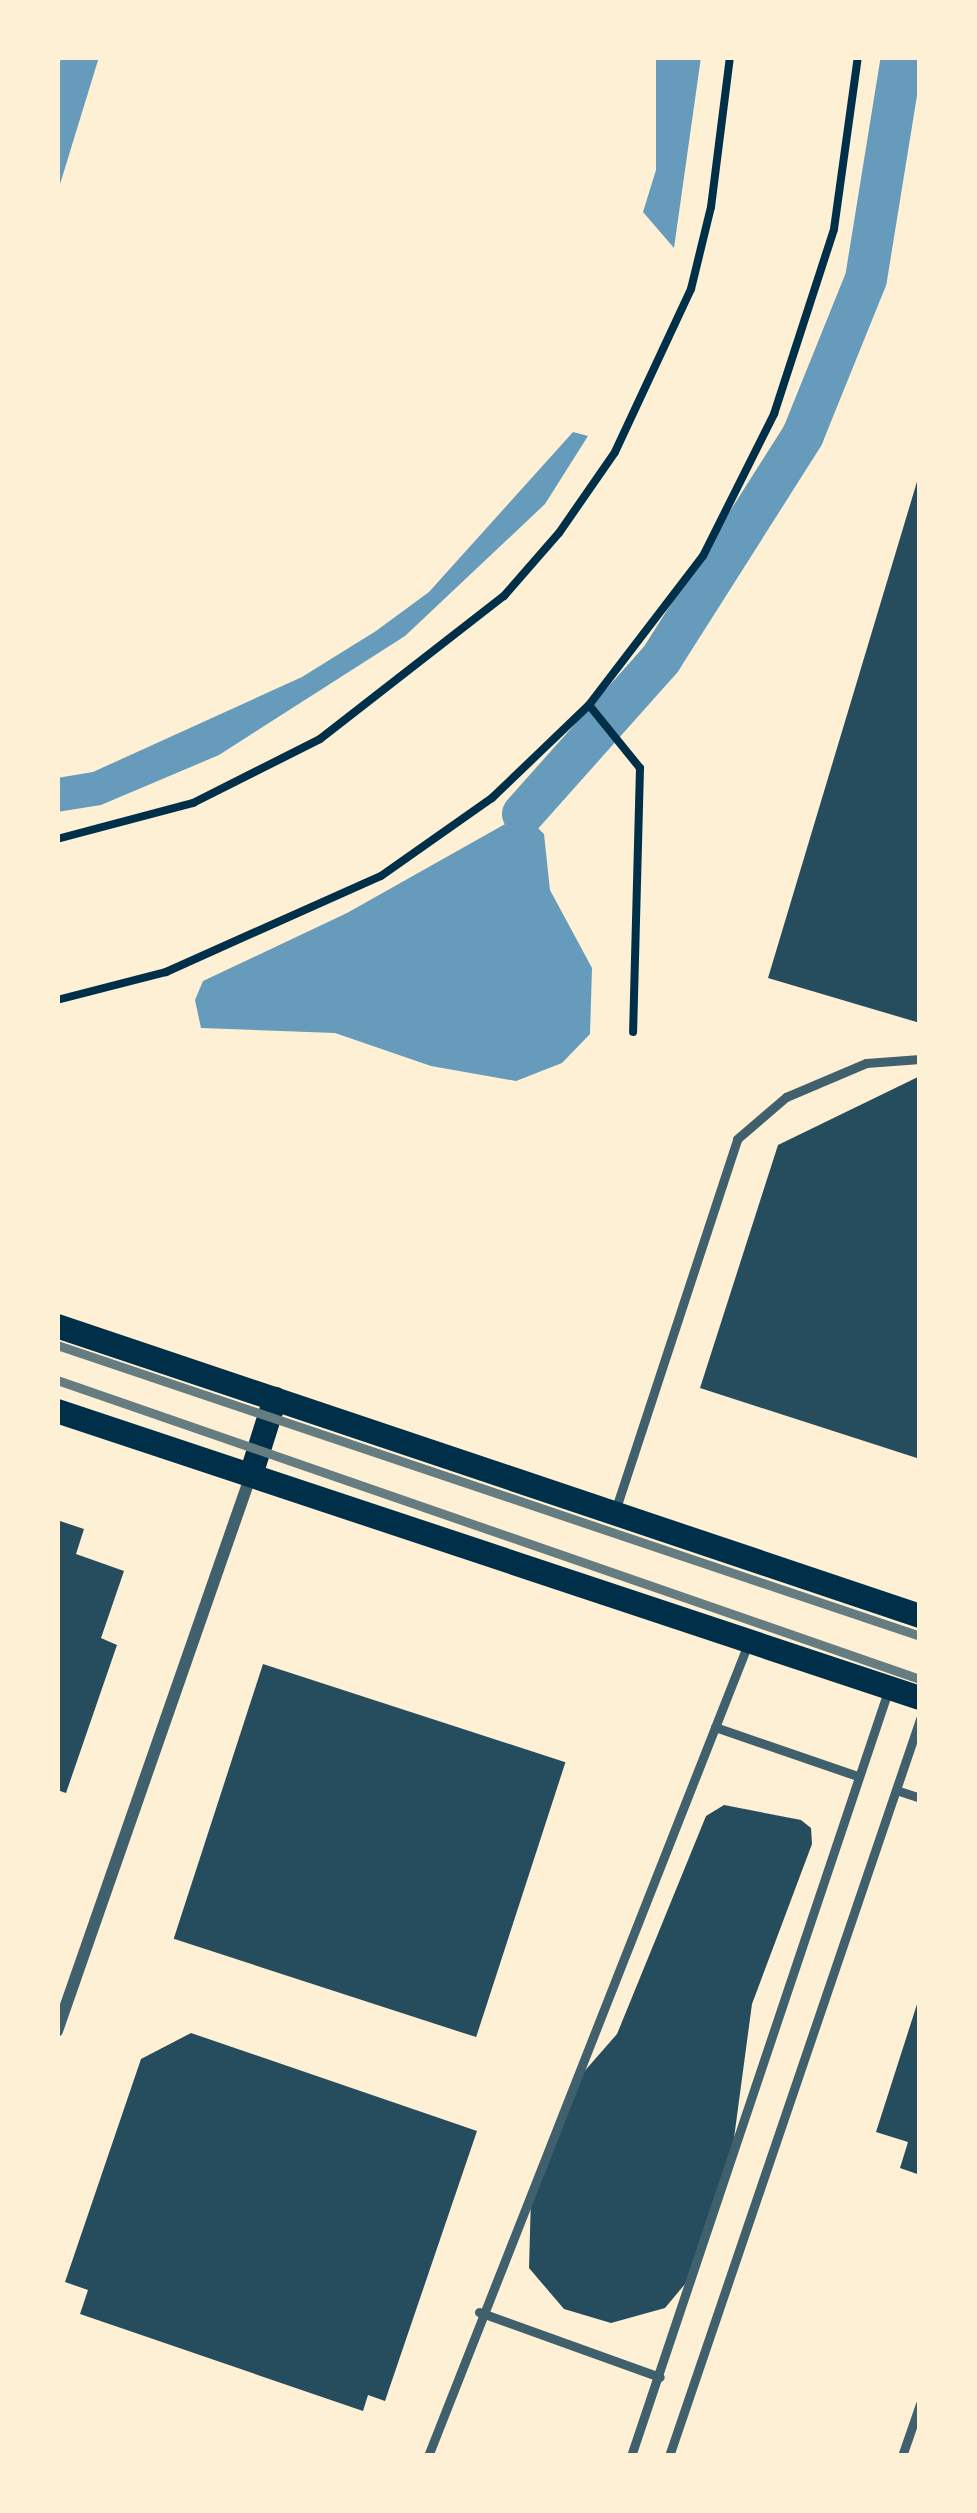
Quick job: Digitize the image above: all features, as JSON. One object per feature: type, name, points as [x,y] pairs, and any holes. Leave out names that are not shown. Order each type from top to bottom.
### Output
[{"type":"main road","points":[[57,1326],[920,1616]]},
{"type":"main road","points":[[251,1475],[275,1399]]},
{"type":"main road","points":[[57,1411],[920,1698]]},
{"type":"street","points":[[57,2031],[251,1475]]},
{"type":"lane","points":[[614,1513],[737,1138],[786,1097],[866,1063],[920,1059]]},
{"type":"lane","points":[[428,2456],[479,2312],[749,1641]]},
{"type":"lane","points":[[631,2456],[889,1688]]},
{"type":"lane","points":[[669,2456],[920,1719]]},
{"type":"lane","points":[[715,1727],[857,1776]]},
{"type":"lane","points":[[896,1790],[920,1798]]},
{"type":"lane","points":[[479,2312],[660,2377]]},
{"type":"lane","points":[[902,2456],[920,2404]]},
{"type":"path","points":[[57,839],[193,803],[320,739],[504,596],[559,533],[616,452],[691,289],[711,207],[730,57]]},
{"type":"path","points":[[57,1000],[166,972],[381,876],[492,798],[589,705],[703,556],[774,414],[834,229],[858,57]]},
{"type":"path","points":[[589,705],[632,753],[641,821],[633,1032]]},
{"type":"water","points":[[62,57],[99,57],[57,194],[57,69]]},
{"type":"water","points":[[656,57],[701,57],[674,248],[643,212],[656,170]]},
{"type":"water","points":[[573,432],[588,436],[545,504],[405,636],[219,755],[101,805],[57,812],[57,778],[93,772],[302,677],[429,592]]},
{"type":"water","points":[[523,814],[544,834],[550,890],[592,968],[590,1034],[562,1063],[516,1081],[431,1066],[335,1033],[201,1028],[195,1000],[203,981],[347,913]]},
{"type":"building","points":[[920,475],[920,1023],[768,978]]},
{"type":"building","points":[[920,1076],[920,1459],[700,1388],[778,1145]]},
{"type":"building","points":[[57,1520],[84,1529],[76,1554],[124,1571],[101,1638],[117,1645],[66,1793],[57,1790]]},
{"type":"building","points":[[263,1664],[565,1762],[476,2037],[174,1939]]},
{"type":"building","points":[[724,1805],[801,1820],[811,1828],[812,1844],[752,2004],[732,2153],[690,2278],[665,2308],[611,2323],[564,2309],[529,2268],[531,2196],[582,2074],[617,2034],[706,1816]]},
{"type":"building","points":[[919,1998],[920,2175],[900,2168],[908,2142],[876,2132]]},
{"type":"building","points":[[191,2033],[477,2131],[385,2401],[368,2395],[363,2411],[80,2314],[88,2290],[65,2282],[141,2059]]},
{"type":"waterway","points":[[523,814],[661,659],[803,435],[866,279],[902,57]]},
{"type":"railway","points":[[57,1345],[920,1636]]},
{"type":"railway","points":[[57,1380],[920,1679]]}]
